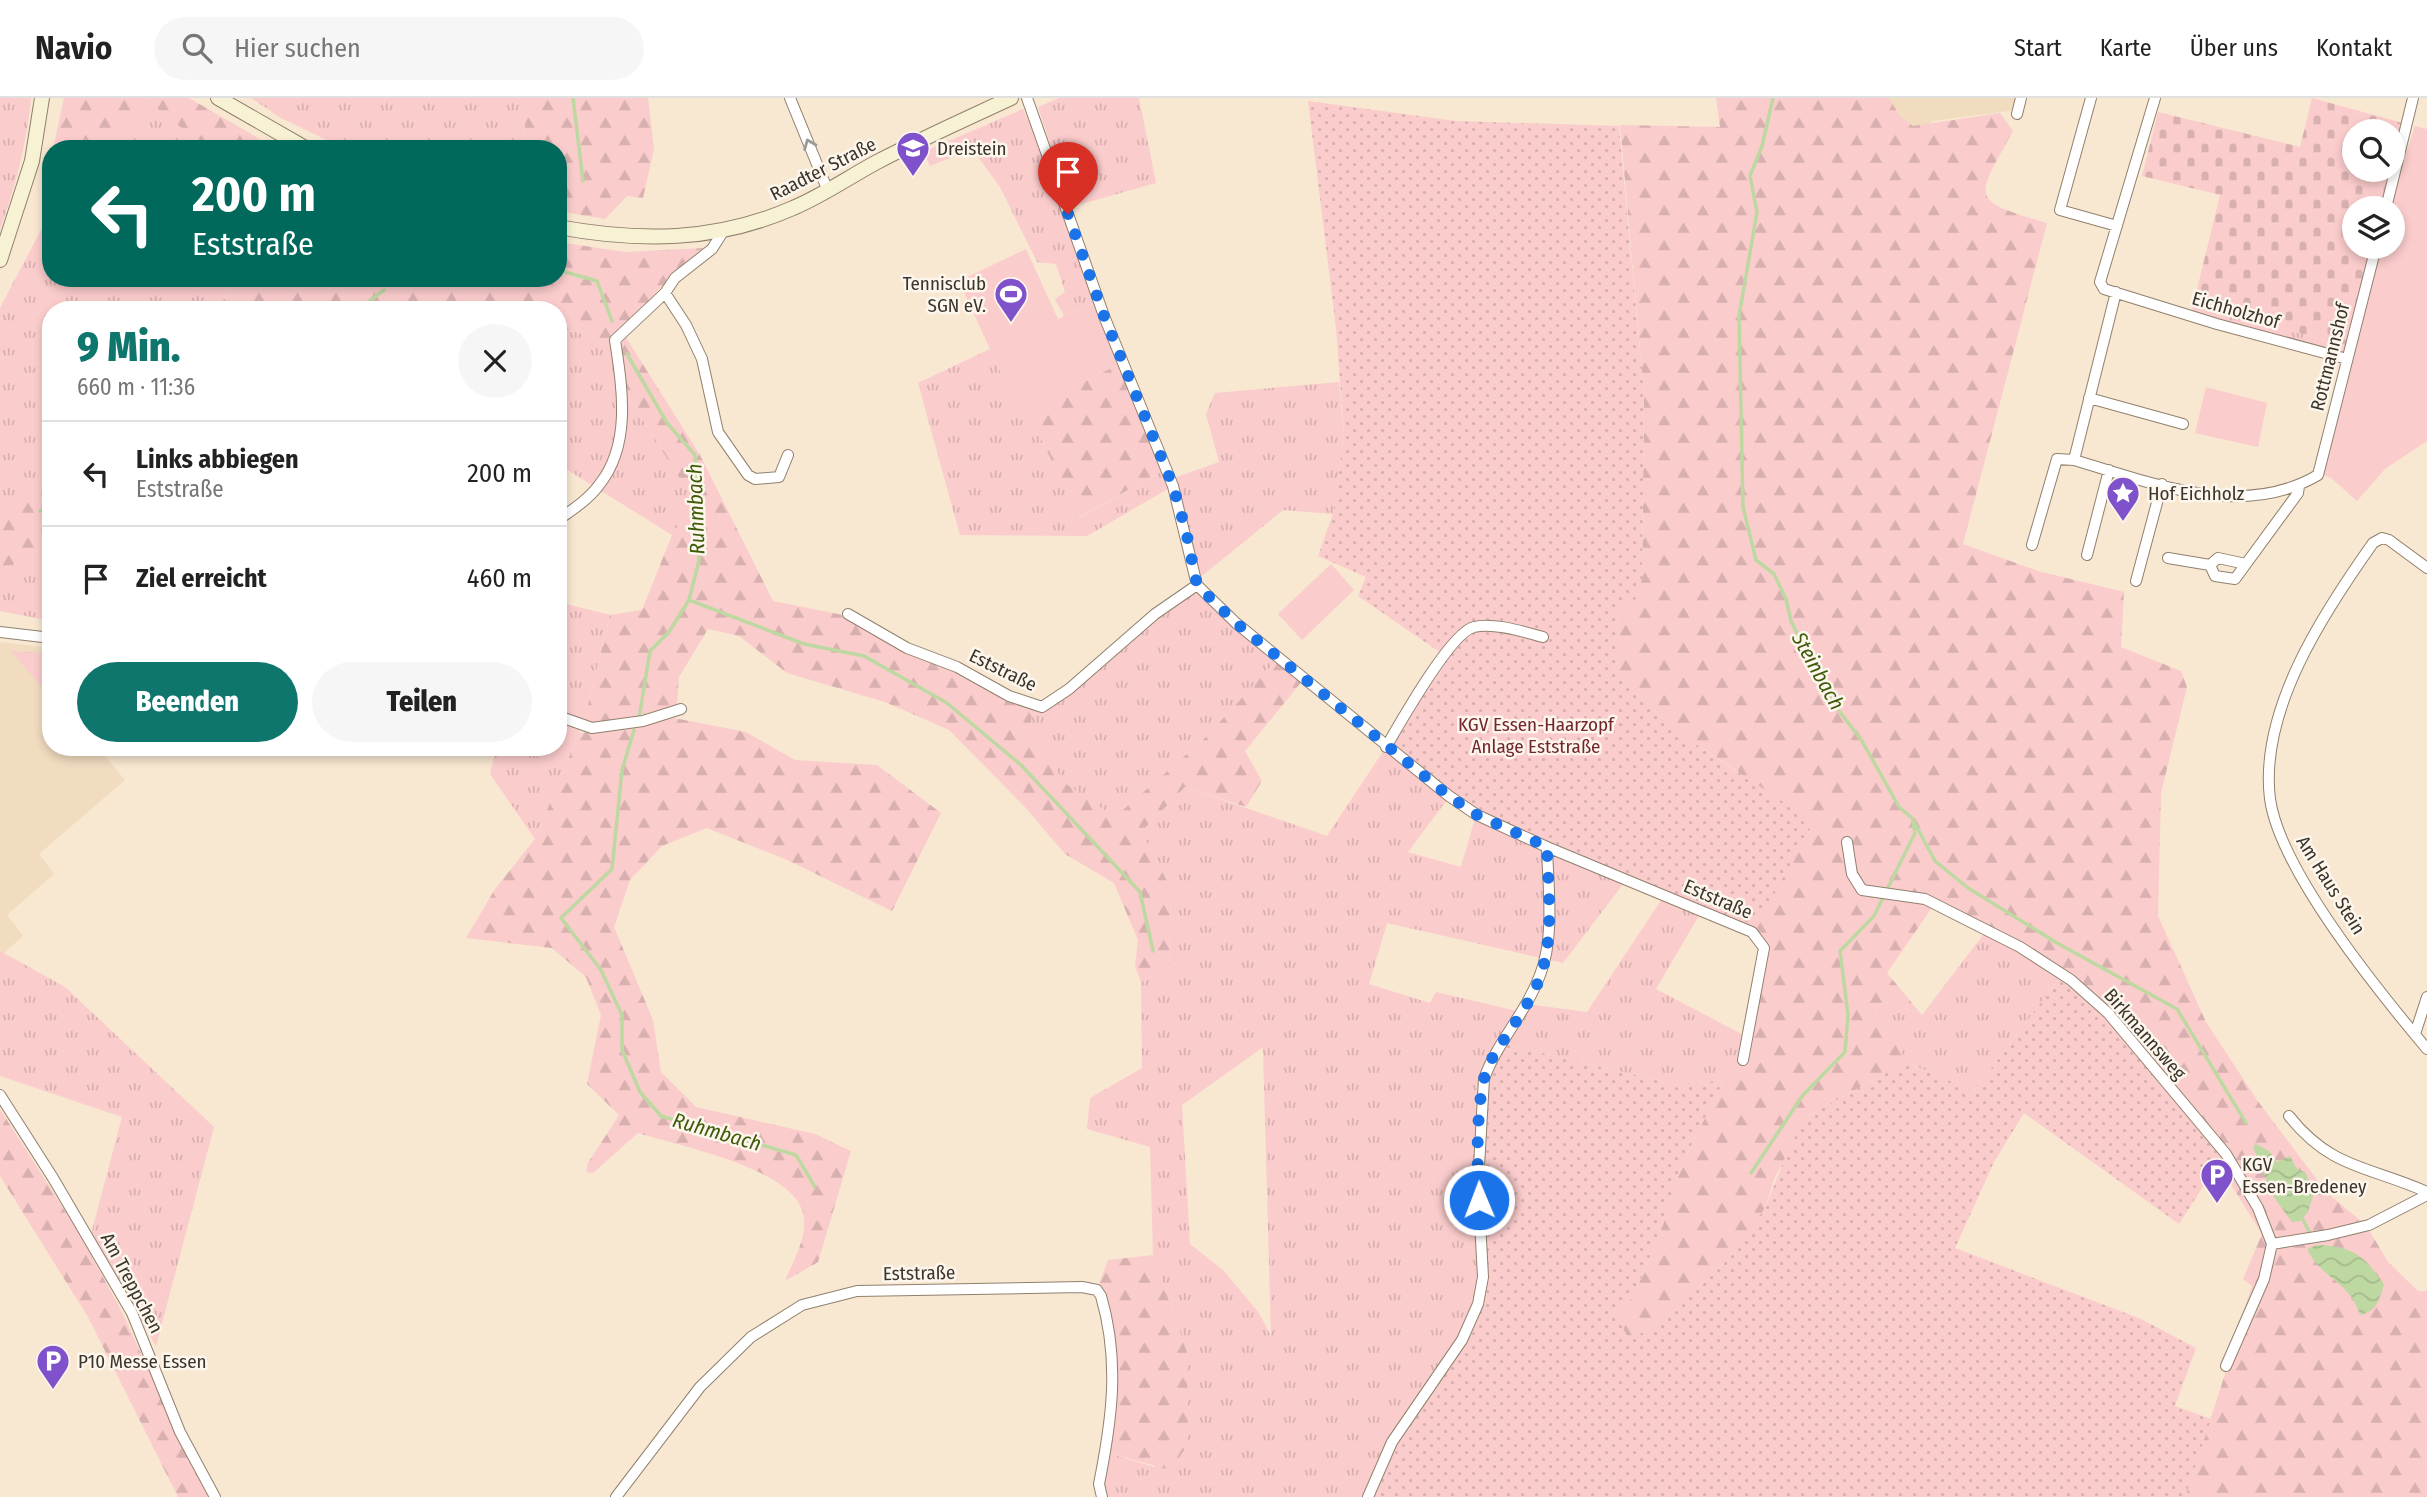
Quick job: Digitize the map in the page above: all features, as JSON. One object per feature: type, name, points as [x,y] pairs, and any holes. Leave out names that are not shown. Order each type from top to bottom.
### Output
[{"type":"main road","points":[[0,260],[32,161],[42,98]]},
{"type":"main road","points":[[218,98],[291,140]]},
{"type":"main road","name":"Raadter Straße","points":[[567,228],[640,239],[724,230],[782,213],[828,191],[875,163],[1011,98]]},
{"type":"street","points":[[790,98],[828,191]]},
{"type":"street","points":[[1027,98],[1104,316],[1173,486],[1197,585]]},
{"type":"street","points":[[2017,114],[2021,98]]},
{"type":"street","points":[[2091,98],[2060,210],[2116,226]]},
{"type":"street","points":[[2074,460],[2116,292],[2104,289],[2100,282],[2155,98]]},
{"type":"street","points":[[2389,196],[2413,98]]},
{"type":"street","points":[[567,513],[599,486],[612,464],[623,416],[624,392],[615,340],[664,293],[675,278],[712,249],[724,230]]},
{"type":"street","name":"Rottmannshof","points":[[2300,486],[2318,475],[2373,259]]},
{"type":"street","name":"Eichholzhof","points":[[2116,292],[2217,324],[2347,359]]},
{"type":"street","points":[[664,293],[686,325],[702,359],[718,432],[748,475],[755,479],[779,477],[788,455]]},
{"type":"street","points":[[2089,398],[2183,424]]},
{"type":"street","points":[[2032,545],[2057,459],[2074,460],[2219,497],[2245,498],[2300,486]]},
{"type":"street","points":[[2087,555],[2109,470]]},
{"type":"street","points":[[2136,581],[2162,484]]},
{"type":"street","points":[[2210,565],[2215,576],[2235,579],[2300,486]]},
{"type":"street","name":"Am Haus Stein","points":[[2427,568],[2382,538],[2373,543],[2314,633],[2279,718],[2271,753],[2269,780],[2274,817],[2292,860],[2344,941],[2427,1049]]},
{"type":"street","points":[[2168,558],[2210,565]]},
{"type":"street","points":[[2210,565],[2218,558],[2246,564]]},
{"type":"street","name":"Eststraße","points":[[848,614],[907,648],[957,667],[1009,696],[1042,707],[1069,689],[1155,614],[1197,585],[1236,623],[1386,747],[1477,815],[1752,932],[1764,948],[1743,1060]]},
{"type":"street","points":[[1386,747],[1443,658],[1464,632],[1486,626],[1543,637]]},
{"type":"street","points":[[0,632],[42,637]]},
{"type":"street","points":[[567,719],[592,728],[643,720],[681,709]]},
{"type":"street","name":"Birkmannsweg","points":[[1847,842],[1852,874],[1863,890],[1883,895],[1912,896],[1936,904],[2020,947],[2071,980],[2108,1013],[2226,1154],[2258,1208],[2272,1244]]},
{"type":"street","points":[[1368,1497],[1392,1442],[1462,1340],[1478,1304],[1483,1277],[1478,1174],[1484,1079],[1490,1063],[1518,1022],[1544,963],[1547,847]]},
{"type":"street","points":[[2415,1034],[2427,997]]},
{"type":"street","name":"Am Treppchen","points":[[0,1095],[53,1178],[132,1313],[180,1432],[215,1497]]},
{"type":"street","points":[[2289,1116],[2328,1154],[2348,1165],[2370,1169],[2427,1193]]},
{"type":"street","points":[[2226,1366],[2264,1279],[2272,1244],[2369,1225],[2427,1193]]},
{"type":"street","name":"Eststraße","points":[[616,1497],[700,1387],[751,1337],[802,1305],[857,1292],[1082,1287],[1097,1290],[1101,1296],[1114,1356],[1114,1394],[1099,1484],[1102,1497]]},
{"type":"shaded area","points":[[1888,98],[2018,98],[2015,107],[2009,111],[1932,121],[1923,132],[1900,118]]},
{"type":"shaded area","points":[[0,642],[42,647],[42,756],[105,756],[125,780],[39,854],[54,874],[7,915],[23,936],[4,953],[0,951]]},
{"type":"green space","points":[[0,98],[31,98],[20,165],[0,230]]},
{"type":"green space","points":[[64,98],[189,98],[261,140],[197,140],[150,103],[141,108],[111,140],[55,140]]},
{"type":"green space","points":[[251,98],[526,98],[524,140],[326,140],[281,118]]},
{"type":"green space","points":[[526,98],[648,98],[654,149],[643,198],[627,196],[605,219],[567,213],[567,140],[524,140]]},
{"type":"green space","points":[[1059,98],[1139,98],[1156,183],[1071,207],[1038,107]]},
{"type":"green space","points":[[1716,98],[1889,98],[1900,116],[1913,126],[2000,113],[2013,131],[1991,171],[1986,184],[1986,194],[1991,202],[2003,208],[2047,223],[1963,544],[2038,571],[2124,592],[2121,647],[2181,671],[2187,687],[2161,793],[2158,916],[2206,1022],[2257,1100],[2327,1193],[2366,1225],[2388,1262],[2418,1291],[2427,1291],[2427,1497],[2185,1497],[2227,1368],[2220,1364],[2230,1353],[2252,1286],[2243,1279],[2262,1234],[2218,1164],[2224,1154],[2072,980],[1934,905],[1848,882],[1933,906],[1887,973],[1922,1015],[1883,1001],[1874,1012],[1893,1034],[1906,1062],[1808,1116],[1775,1177],[1766,1206],[1744,1243],[1677,1310],[1642,1333],[1628,1337],[1615,1330],[1616,1316],[1633,1296],[1659,1237],[1682,1164],[1724,1080],[1751,1039],[1764,948],[1738,928],[1739,772],[1682,735],[1615,674],[1619,644],[1617,610],[1628,602],[1642,578],[1644,394],[1620,125],[1720,127]],"holes":[[[2269,1151],[2277,1162],[2292,1221],[2273,1196]]]},
{"type":"green space","points":[[2312,98],[2388,119],[2342,119],[2342,182],[2392,182],[2388,196],[2342,196],[2342,259],[2372,259],[2350,346],[2193,306],[2220,195],[2142,176],[2158,112],[2300,147]]},
{"type":"green space","name":"KGV Essen-Haarzopf Anlage Eststraße","points":[[1308,101],[1456,121],[1619,126],[1644,394],[1642,578],[1637,598],[1617,611],[1619,644],[1615,674],[1682,735],[1788,805],[1810,829],[1761,918],[1738,928],[1477,815],[1387,747],[1444,655],[1358,596],[1366,577],[1318,556],[1333,514],[1344,434],[1336,328]]},
{"type":"green space","points":[[150,103],[197,140],[111,140],[141,108]]},
{"type":"green space","points":[[1023,109],[1037,138],[1095,303],[1064,316],[1055,299],[1065,292],[1056,264],[1037,262],[1000,187],[972,149],[930,166],[923,152]]},
{"type":"green space","points":[[2415,126],[2427,129],[2427,441],[2385,469],[2357,501],[2331,478],[2321,474],[2375,259],[2405,259],[2405,196],[2392,196],[2397,182],[2405,182],[2405,156]]},
{"type":"green space","points":[[42,228],[42,287],[236,287],[222,301],[42,301],[42,480],[0,512],[0,308]]},
{"type":"green space","points":[[567,243],[625,252],[703,248],[676,271],[611,342],[567,330],[567,301],[222,301],[236,287],[567,287]]},
{"type":"green space","points":[[1026,249],[1058,319],[1095,303],[1119,364],[1020,415],[959,281]]},
{"type":"green space","points":[[2193,306],[2350,346],[2347,359],[2191,315]]},
{"type":"green space","points":[[567,330],[611,342],[628,396],[695,503],[672,535],[567,470]]},
{"type":"green space","points":[[625,336],[700,455],[773,601],[848,616],[1034,707],[1027,740],[1052,760],[1062,781],[1115,817],[1203,740],[1278,659],[1303,680],[1245,751],[1262,781],[1246,807],[1185,787],[1141,832],[1171,888],[1169,968],[1141,982],[1135,966],[1138,940],[1114,883],[1065,854],[1025,807],[949,730],[885,702],[787,673],[739,636],[708,629],[679,677],[677,705],[606,724],[584,721],[610,615],[642,610],[672,535],[695,503],[628,396],[615,347]]},
{"type":"green space","points":[[990,349],[1020,415],[1042,440],[1079,518],[1164,470],[1171,487],[1087,536],[960,535],[918,383]]},
{"type":"green space","points":[[1119,364],[1164,470],[1078,518],[1042,440],[1020,415]]},
{"type":"green space","points":[[1339,382],[1344,434],[1333,514],[1283,510],[1197,580],[1171,479],[1219,462],[1206,414],[1215,393]]},
{"type":"green space","points":[[2206,387],[2267,403],[2258,447],[2195,433]]},
{"type":"green space","points":[[42,480],[42,547],[0,573],[0,512]]},
{"type":"green space","points":[[42,547],[42,619],[0,611],[0,573]]},
{"type":"green space","points":[[1331,564],[1354,590],[1302,640],[1278,614]]},
{"type":"green space","points":[[1197,588],[1278,659],[1203,740],[1115,818],[1062,781],[1052,760],[1027,740],[1034,707],[1042,708],[1155,615]]},
{"type":"green space","points":[[567,604],[610,615],[584,721],[535,839],[490,774],[494,756],[567,756]]},
{"type":"green space","points":[[11,651],[42,653],[42,687]]},
{"type":"green space","points":[[674,718],[746,732],[795,760],[877,765],[941,813],[892,911],[785,859],[707,828],[662,846],[630,880],[614,927],[653,1020],[661,1072],[696,1107],[815,1134],[851,1151],[818,1262],[785,1281],[801,1243],[804,1219],[798,1201],[783,1186],[761,1173],[708,1153],[638,1133],[593,1173],[586,1172],[588,1163],[619,1115],[587,1084],[601,1015],[586,977],[552,948],[466,938],[495,889],[535,839],[579,733],[630,728]]},
{"type":"green space","points":[[1386,747],[1449,797],[1408,852],[1461,867],[1476,815],[1627,879],[1563,963],[1387,923],[1369,984],[1430,1003],[1436,992],[1521,1012],[1496,1052],[1478,1216],[1478,1303],[1368,1497],[1102,1497],[1105,1452],[1154,1467],[1187,1352],[1153,1255],[1150,1147],[1087,1129],[1090,1098],[1142,1068],[1141,982],[1169,968],[1171,888],[1141,832],[1185,787],[1327,836]],"holes":[[[1263,1049],[1271,1336],[1259,1313],[1223,1270],[1190,1244],[1182,1105]]]},
{"type":"green space","points":[[1664,896],[1701,912],[1656,989],[1751,1039],[1724,1080],[1678,1085],[1504,1044],[1527,1004],[1587,1012]]},
{"type":"green space","points":[[1986,931],[2062,975],[1974,1091],[1906,1062],[1893,1034],[1874,1012],[1883,1001],[1922,1015]]},
{"type":"green space","points":[[0,951],[65,987],[214,1127],[156,1346],[91,1234],[122,1117],[0,1076]]},
{"type":"green space","points":[[2062,975],[2108,1014],[2224,1154],[2179,1224],[2024,1113],[1994,1162],[1955,1248],[2141,1319],[2196,1348],[2175,1406],[2211,1419],[2185,1497],[1369,1497],[1393,1442],[1479,1304],[1479,1185],[1485,1079],[1504,1044],[1678,1085],[1724,1080],[1682,1164],[1659,1237],[1633,1296],[1616,1316],[1628,1337],[1642,1333],[1677,1310],[1738,1249],[1766,1206],[1790,1145],[1808,1116],[1906,1062],[1974,1091]]},
{"type":"green space","points":[[0,1109],[79,1233],[121,1310],[208,1497],[178,1497],[88,1317],[0,1176]]},
{"type":"green space","points":[[1153,1255],[1187,1352],[1188,1445],[1170,1470],[1105,1452],[1114,1394],[1097,1290],[1108,1260]]},
{"type":"water","points":[[2256,1144],[2269,1151],[2277,1162],[2290,1156],[2297,1169],[2305,1172],[2314,1193],[2308,1212],[2300,1221],[2292,1222],[2273,1196],[2253,1147]]},
{"type":"water","points":[[2317,1245],[2349,1250],[2371,1267],[2384,1285],[2370,1311],[2360,1315],[2349,1294],[2313,1259],[2307,1249]]},
{"type":"waterway","name":"Ruhmbach","points":[[573,98],[583,181]]},
{"type":"waterway","name":"Steinbach","points":[[1773,98],[1762,146],[1750,176],[1757,212],[1739,316],[1743,507],[1756,560],[1774,574],[1786,599],[1791,621],[1830,699],[1862,741],[1899,807],[1912,818],[1935,861],[1968,888],[2057,943],[2177,1009],[2246,1123]]},
{"type":"waterway","name":"Ruhmbach","points":[[567,273],[597,281],[612,321]]},
{"type":"waterway","points":[[370,301],[384,290]]},
{"type":"waterway","name":"Ruhmbach","points":[[627,354],[667,423],[695,455],[699,561],[689,600],[669,632],[650,651],[639,718]]},
{"type":"waterway","name":"Ruhmbach","points":[[689,600],[804,644],[864,656],[947,703],[1021,765],[1140,892],[1153,951]]},
{"type":"waterway","name":"Ruhmbach","points":[[634,730],[622,770],[612,869],[561,918],[601,970],[622,1015],[622,1050],[640,1092],[661,1116],[796,1155],[815,1187]]},
{"type":"waterway","points":[[1751,1173],[1803,1095],[1845,1052],[1848,1015],[1840,951],[1874,916],[1915,833],[1913,822]]},
{"type":"waterway","points":[[2302,1218],[2310,1233]]},
{"type":"place","name":"Dreistein","points":[[913,178]]},
{"type":"place","name":"Tennisclub SGN eV.","points":[[1011,324]]},
{"type":"place","name":"Hof Eichholz","points":[[2123,523]]},
{"type":"place","name":"KGV Essen-Bredeney","points":[[2217,1205]]},
{"type":"place","name":"P10 Messe Essen","points":[[53,1391]]},
{"type":"route","points":[[1068,214],[1104,316],[1173,486],[1197,585],[1236,623],[1449,796],[1477,815],[1547,847],[1547,939],[1544,963],[1518,1022],[1490,1063],[1484,1079],[1478,1154],[1479,1200]]}]
